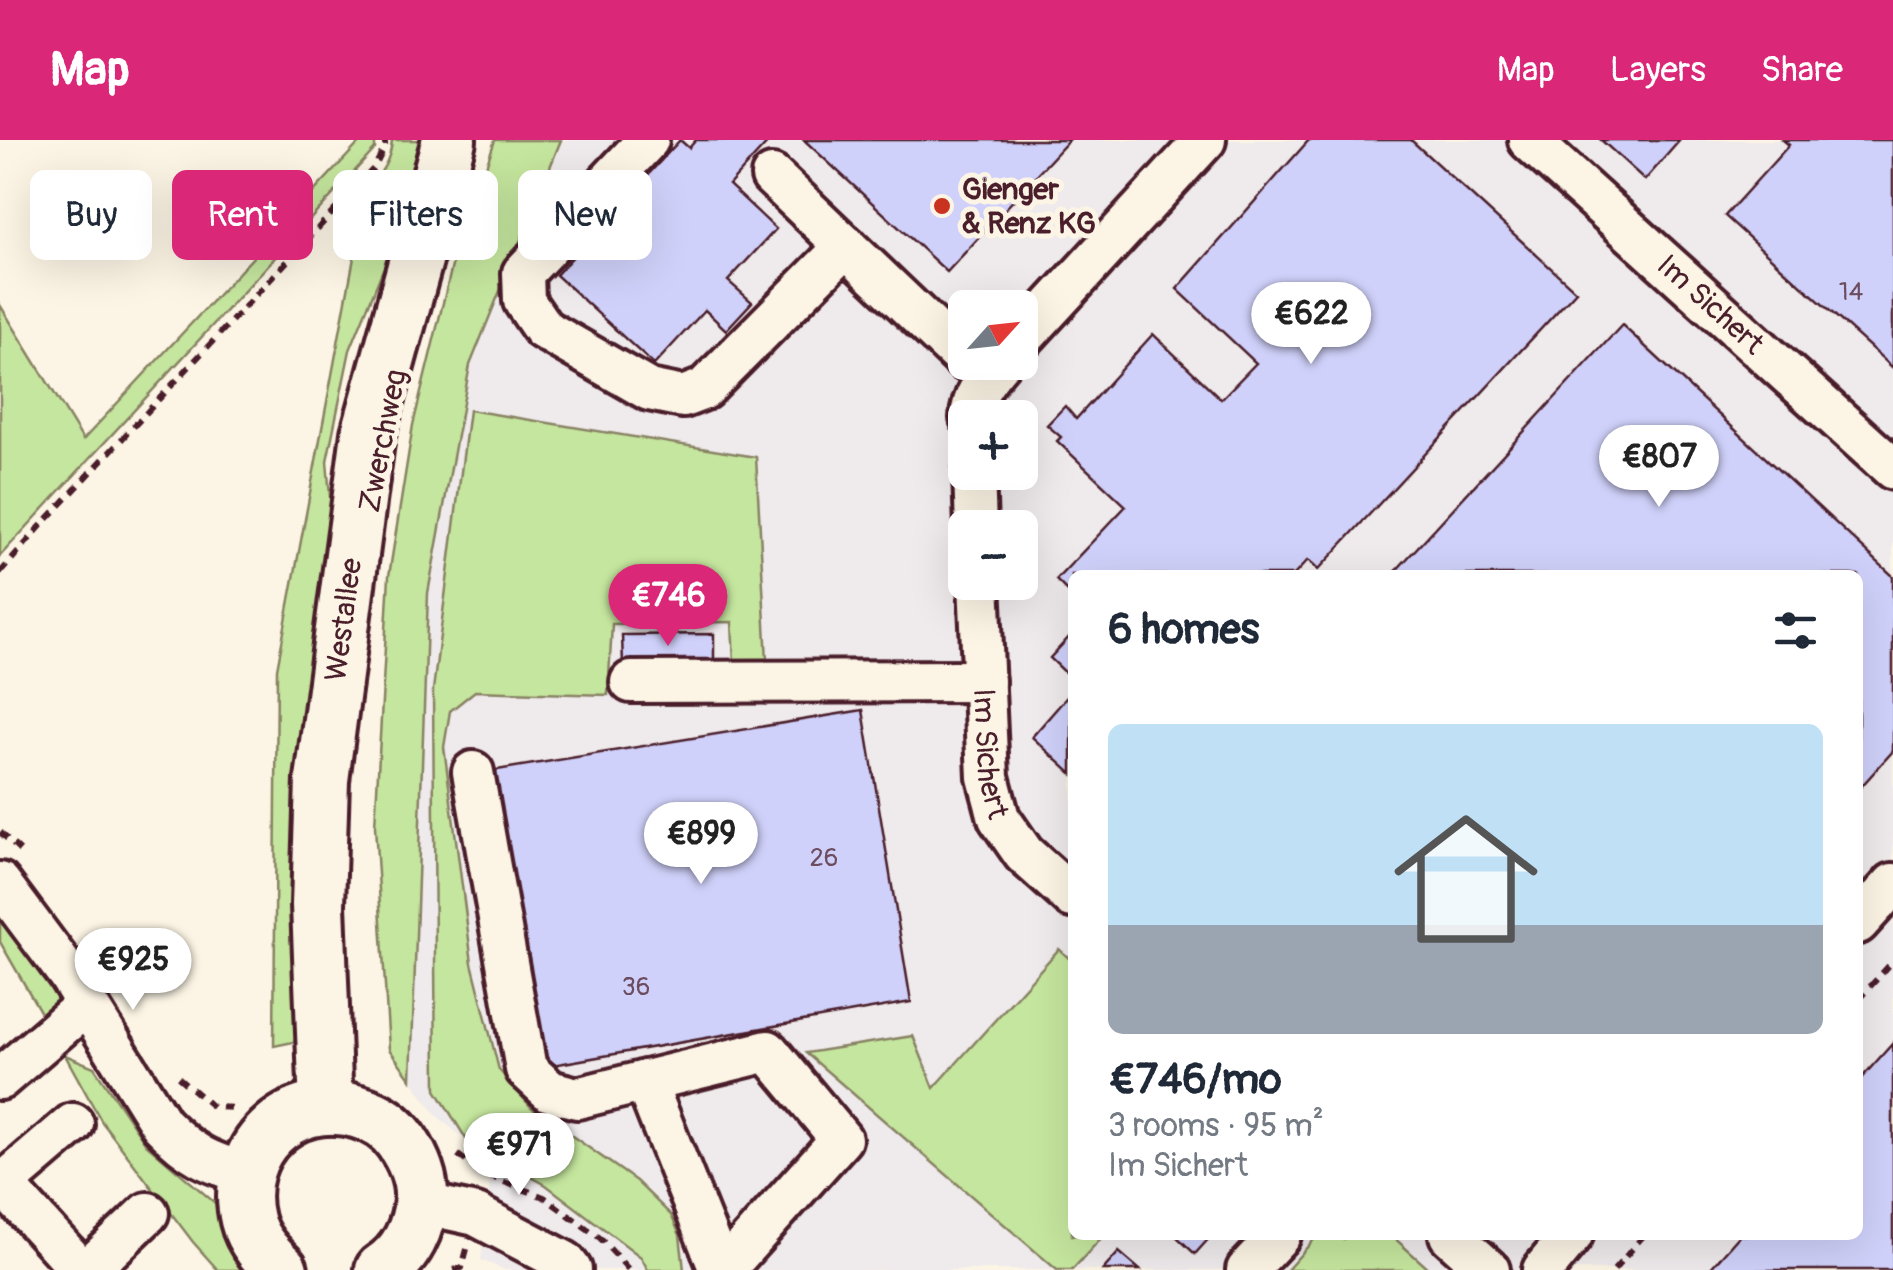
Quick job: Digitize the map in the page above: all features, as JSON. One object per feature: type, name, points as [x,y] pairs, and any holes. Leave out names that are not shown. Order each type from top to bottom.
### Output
[{"type":"main road","name":"Westallee","points":[[326,1108],[318,905],[322,780],[368,434],[449,140]]},
{"type":"main road","points":[[282,1270],[262,1251],[248,1224],[243,1194],[248,1165],[263,1139],[286,1119],[314,1108],[344,1108],[372,1116],[397,1134],[414,1159],[422,1187],[420,1216],[409,1242],[382,1270]]},
{"type":"street","points":[[648,140],[524,273],[524,300],[543,329],[649,390],[683,397],[704,389],[846,246]]},
{"type":"street","points":[[1038,321],[1205,140]]},
{"type":"street","name":"Im Sichert","points":[[1529,140],[1893,469]]},
{"type":"street","points":[[772,176],[948,338]]},
{"type":"street","name":"Im Sichert","points":[[980,600],[988,777],[1000,818],[1024,854],[1068,893]]},
{"type":"street","points":[[630,682],[984,681]]},
{"type":"street","points":[[473,772],[526,1069],[550,1091],[578,1098],[645,1081],[768,1051],[841,1139],[722,1270],[645,1081]]},
{"type":"street","points":[[12,870],[86,1005],[161,1124],[181,1144],[210,1163],[247,1174]]},
{"type":"street","points":[[1863,917],[1893,884]]},
{"type":"street","points":[[0,1079],[86,1005]]},
{"type":"street","points":[[74,1124],[2,1183],[85,1270],[148,1213]]},
{"type":"street","points":[[420,1203],[476,1215],[565,1262],[571,1270]]},
{"type":"street","points":[[1247,1270],[1275,1240]]},
{"type":"street","points":[[1456,1240],[1489,1270]]},
{"type":"street","points":[[1543,1270],[1568,1240]]},
{"type":"path","points":[[0,573],[374,168],[385,140]]},
{"type":"path","points":[[0,832],[12,870]]},
{"type":"path","points":[[1863,994],[1893,961]]},
{"type":"path","points":[[173,1073],[213,1107],[248,1108]]},
{"type":"path","points":[[453,1151],[483,1174],[544,1197],[600,1238],[629,1270]]},
{"type":"path","points":[[1614,1270],[1640,1240]]},
{"type":"shaded area","points":[[561,140],[1893,140],[1893,1270],[505,1270],[481,1260],[492,1162],[437,1116],[411,1079],[428,593],[470,365],[518,246],[518,260],[652,260],[652,170],[549,170]]},
{"type":"green space","points":[[362,140],[375,140],[375,149],[356,170],[334,170]]},
{"type":"green space","points":[[392,140],[426,140],[416,170],[382,170]]},
{"type":"green space","points":[[495,140],[561,140],[549,170],[518,170],[518,246],[470,365],[428,593],[411,1079],[389,1049],[375,826],[389,576],[413,425],[454,260],[498,260],[498,170],[485,170]]},
{"type":"green space","points":[[333,171],[333,195],[313,216],[313,193]]},
{"type":"green space","points":[[250,260],[273,260],[0,556],[0,305],[83,440]]},
{"type":"green space","points":[[354,260],[387,260],[350,350],[327,461],[332,520],[307,694],[291,904],[298,1041],[274,1046],[277,669]]},
{"type":"green space","points":[[469,410],[756,457],[767,661],[734,663],[732,622],[612,624],[608,695],[475,691],[450,711],[444,747],[472,963],[499,1070],[531,1107],[636,1181],[671,1215],[680,1235],[684,1270],[648,1270],[641,1257],[546,1185],[468,1142],[436,1090],[433,690]]},
{"type":"green space","points":[[0,914],[17,932],[60,1003],[41,1013],[0,942]]},
{"type":"green space","points":[[1059,949],[1068,957],[1068,1240],[1099,1240],[1072,1270],[1057,1270],[806,1053],[913,1036],[934,1088]]},
{"type":"green space","points":[[65,1055],[94,1067],[146,1144],[221,1208],[261,1270],[218,1270],[102,1122]]},
{"type":"green space","points":[[1314,1240],[1397,1240],[1430,1270],[1287,1270]]},
{"type":"building","points":[[680,140],[689,148],[696,140],[770,140],[729,185],[776,229],[728,281],[752,302],[726,330],[705,310],[654,365],[556,275],[570,260],[652,260],[652,170]]},
{"type":"building","name":"Gienger & Renz KG","points":[[804,140],[1069,140],[947,272]]},
{"type":"building","points":[[1309,140],[1411,140],[1576,291],[1318,570],[1308,560],[1299,570],[1068,570],[1068,592],[1056,580],[1126,506],[1057,441],[1061,437],[1047,425],[1065,406],[1076,419],[1153,334],[1221,399],[1256,363],[1177,289]]},
{"type":"building","points":[[1601,140],[1680,140],[1645,180]]},
{"type":"building","points":[[1783,140],[1893,140],[1893,368],[1725,216],[1789,145]]},
{"type":"building","points":[[1622,325],[1893,576],[1893,751],[1863,784],[1863,570],[1397,570]]},
{"type":"building","points":[[714,634],[714,664],[623,665],[622,635]]},
{"type":"building","points":[[1068,638],[1068,675],[1050,658]]},
{"type":"building","points":[[1068,696],[1068,770],[1032,737]]},
{"type":"building","points":[[863,710],[911,1002],[541,1067],[491,771]]},
{"type":"building","points":[[1893,1043],[1893,1270],[1709,1270],[1736,1240],[1863,1240],[1863,1076]]},
{"type":"building","points":[[1180,1240],[1208,1240],[1195,1254]]},
{"type":"building","points":[[1119,1252],[1140,1270],[1103,1270]]},
{"type":"place","name":"Gienger & Renz KG","points":[[942,206]]}]
